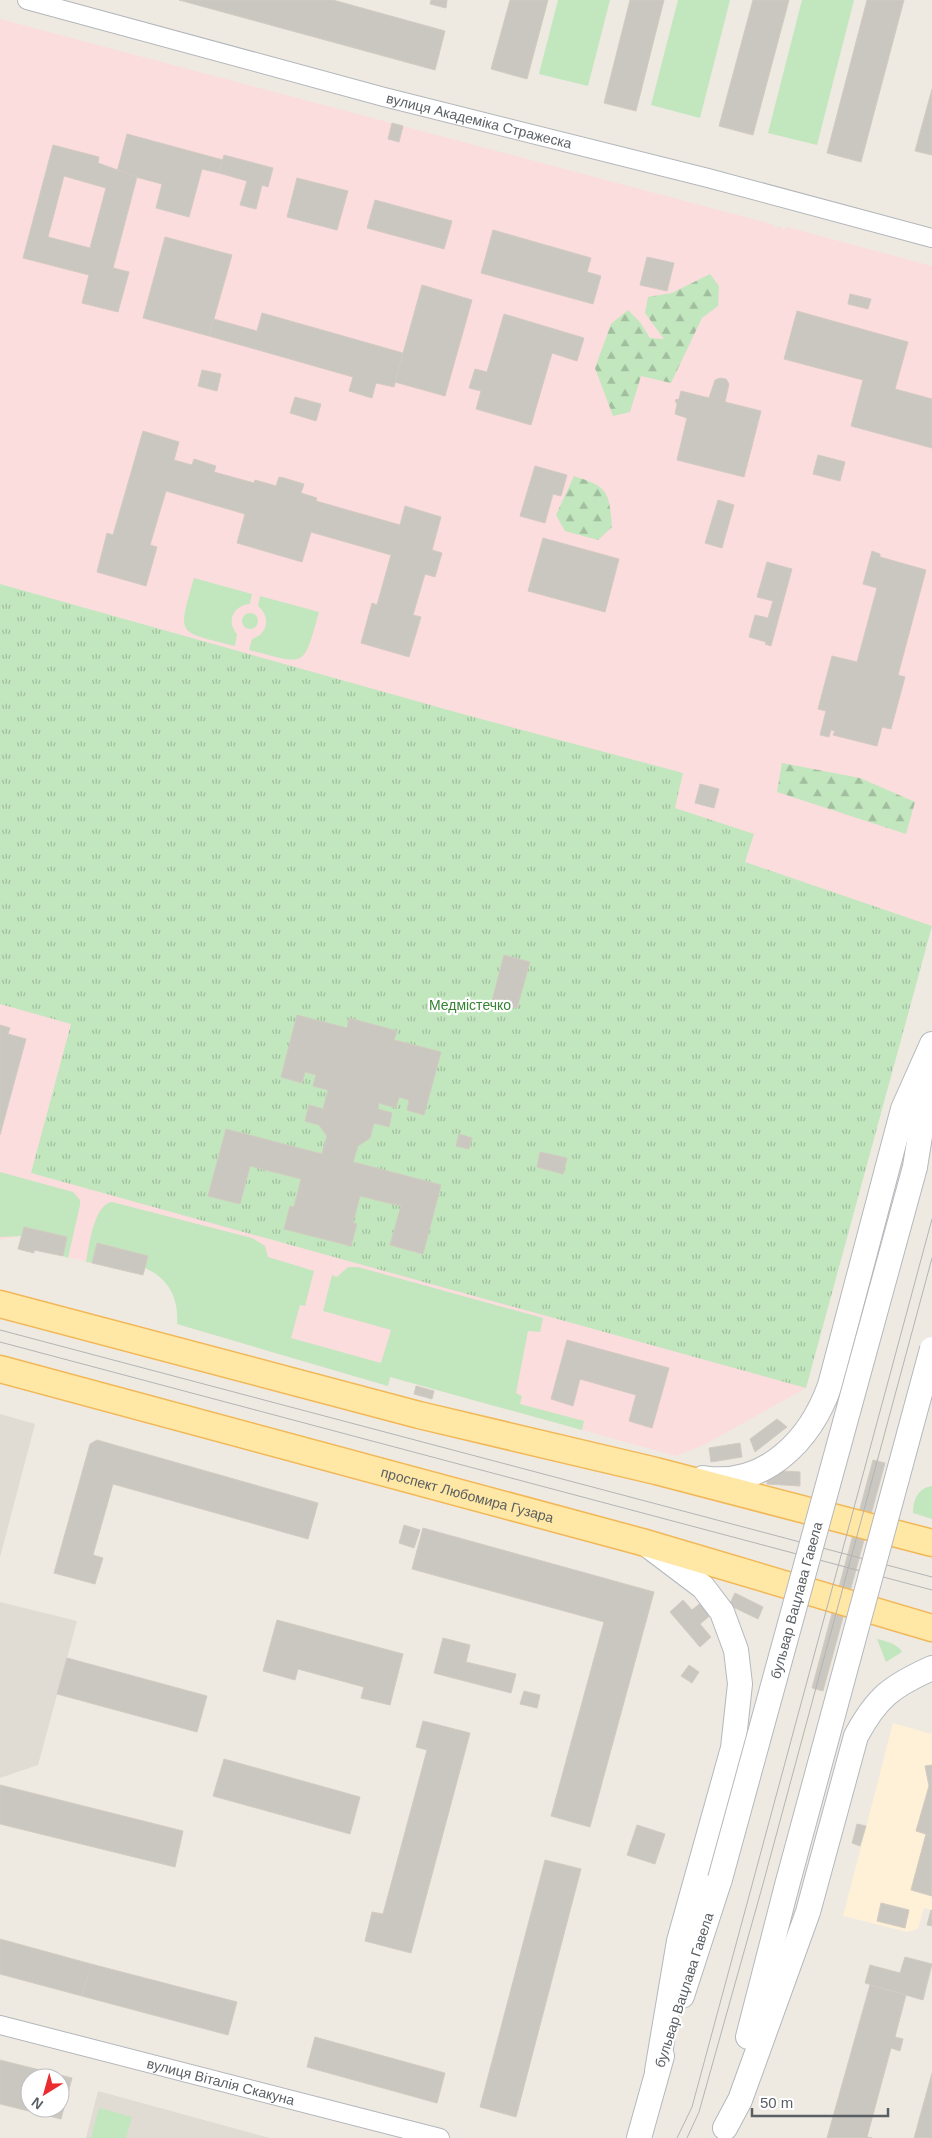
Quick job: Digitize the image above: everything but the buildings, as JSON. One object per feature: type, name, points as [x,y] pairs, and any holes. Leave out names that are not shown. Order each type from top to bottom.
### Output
[{"type":"main road","points":[[656,1471],[716,1480],[734,1478],[753,1472],[776,1461],[794,1448],[810,1428],[821,1410],[830,1385],[903,1109],[932,1044]]},
{"type":"main road","name":"бульвар Вацлава Гавела","points":[[640,2138],[657,2071],[720,1879],[915,1168],[932,1058]]},
{"type":"main road","points":[[0,1304],[419,1415],[656,1471],[932,1543]]},
{"type":"main road","points":[[724,2133],[786,1889],[932,1349]]},
{"type":"main road","name":"проспект Любомира Гузара","points":[[0,1368],[642,1542],[932,1628]]},
{"type":"main road","points":[[642,1542],[703,1587],[722,1612],[736,1650],[740,1684],[733,1748],[679,1941],[657,2071]]},
{"type":"main road","points":[[724,2133],[740,2100],[808,1912],[856,1736],[867,1715],[884,1694],[909,1678],[932,1668]]},
{"type":"street","name":"вулиця Академіка Стражеска","points":[[27,0],[384,97],[708,178],[932,238]]},
{"type":"street","name":"вулиця Віталія Скакуна","points":[[0,2025],[440,2138]]},
{"type":"shaded area","points":[[0,19],[772,224],[775,228],[780,226],[784,230],[787,227],[932,266],[932,926],[806,1388],[704,1445],[676,1456],[390,1377],[388,1386],[177,1324],[178,1309],[172,1289],[158,1274],[145,1268],[147,1256],[97,1243],[92,1263],[63,1256],[67,1237],[24,1227],[21,1236],[0,1240]]},
{"type":"shaded area","points":[[0,1414],[35,1424],[0,1557]]},
{"type":"shaded area","points":[[0,1602],[77,1621],[38,1765],[0,1778]]},
{"type":"shaded area","points":[[893,1723],[932,1734],[932,1910],[924,1908],[918,1929],[907,1932],[843,1916]]},
{"type":"shaded area","points":[[98,2091],[270,2138],[86,2138]]},
{"type":"green space","points":[[558,0],[610,0],[588,86],[539,74]]},
{"type":"green space","points":[[678,0],[730,0],[700,118],[651,105]]},
{"type":"green space","points":[[802,0],[854,0],[817,145],[768,133]]},
{"type":"green space","points":[[710,274],[719,286],[718,306],[702,318],[671,383],[641,376],[630,412],[613,416],[595,368],[611,324],[628,310],[640,322],[650,338],[664,339],[645,313],[648,297],[672,293]]},
{"type":"green space","points":[[574,476],[601,488],[608,498],[612,527],[598,540],[565,531],[556,515]]},
{"type":"green space","points":[[194,578],[252,594],[250,604],[239,607],[233,615],[232,624],[237,634],[235,646],[202,637],[186,628],[184,621],[185,611]]},
{"type":"green space","name":"Медмістечко","points":[[0,584],[459,713],[683,773],[675,808],[754,834],[745,862],[932,926],[806,1388],[31,1173],[71,1024],[0,1004]]},
{"type":"green space","points":[[260,596],[319,612],[309,644],[305,653],[300,658],[292,660],[249,650],[252,639],[262,633],[266,625],[265,615],[258,606]]},
{"type":"green space","points":[[247,613],[253,613],[258,618],[256,627],[247,629],[242,624],[242,618]]},
{"type":"green space","points":[[782,763],[860,778],[915,802],[906,834],[777,792]]},
{"type":"green space","points":[[0,1172],[73,1192],[80,1200],[68,1258],[63,1256],[67,1237],[24,1227],[21,1236],[0,1237]]},
{"type":"green space","points":[[112,1202],[252,1238],[265,1246],[268,1257],[314,1271],[305,1306],[300,1305],[291,1338],[381,1363],[391,1330],[323,1311],[332,1275],[337,1277],[348,1267],[358,1267],[543,1318],[540,1332],[528,1331],[516,1393],[522,1396],[520,1404],[584,1421],[582,1430],[390,1377],[388,1386],[177,1324],[176,1306],[171,1290],[153,1272],[145,1268],[147,1256],[97,1243],[92,1263],[86,1262],[93,1227],[101,1210],[106,1204]]},
{"type":"green space","points":[[932,1486],[932,1519],[913,1513],[917,1495],[923,1489]]},
{"type":"green space","points":[[877,1639],[895,1645],[902,1652],[886,1662]]},
{"type":"green space","points":[[99,2108],[132,2117],[126,2138],[91,2138]]},
{"type":"tram line","points":[[677,2138],[692,2107],[932,1219]]},
{"type":"tram line","points":[[687,2138],[699,2112],[763,1884],[932,1258]]},
{"type":"tram line","points":[[0,1330],[932,1577]]},
{"type":"tram line","points":[[0,1342],[932,1590]]}]
